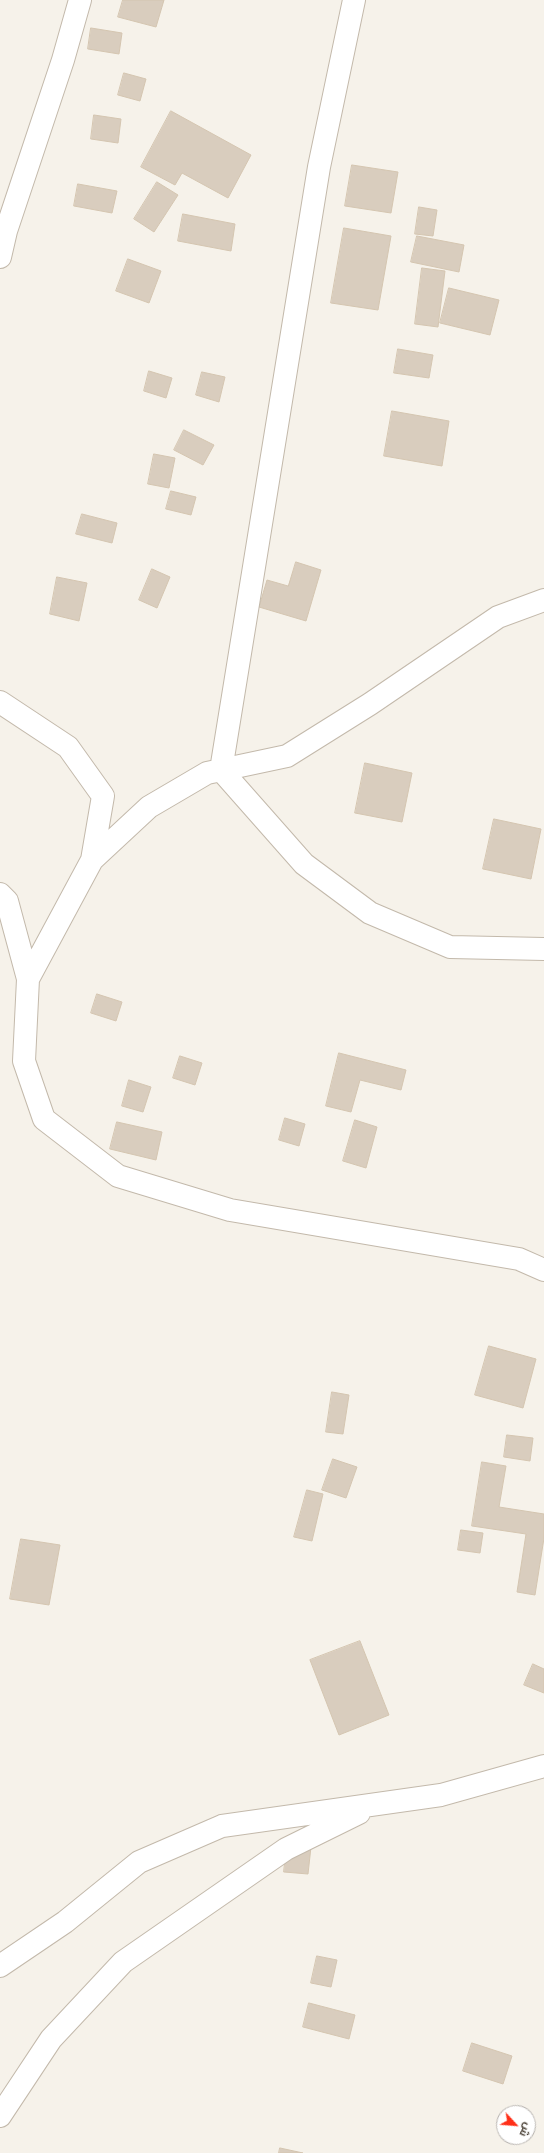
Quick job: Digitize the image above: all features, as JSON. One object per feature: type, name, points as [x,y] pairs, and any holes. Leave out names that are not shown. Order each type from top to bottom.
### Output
[{"type":"street","points":[[0,257],[6,231],[63,60],[80,0]]},
{"type":"street","points":[[221,770],[319,166],[354,0]]},
{"type":"street","points":[[92,860],[149,807],[208,773],[287,756],[370,704],[498,617],[544,600]]},
{"type":"street","points":[[0,702],[68,747],[103,796],[92,860],[28,979]]},
{"type":"street","points":[[221,770],[304,864],[370,913],[450,947],[544,949]]},
{"type":"street","points":[[0,894],[6,901],[28,979],[24,1061],[44,1119],[118,1176],[230,1210],[519,1258],[544,1270]]},
{"type":"street","points":[[0,1966],[65,1922],[139,1862],[222,1826],[441,1795],[544,1766]]},
{"type":"street","points":[[0,2116],[51,2040],[124,1962],[286,1849],[376,1805]]},
{"type":"building","points":[[123,0],[164,0],[156,27],[118,17]]},
{"type":"building","points":[[91,28],[122,33],[119,54],[88,49]]},
{"type":"building","points":[[124,73],[146,79],[140,101],[118,95]]},
{"type":"building","points":[[171,111],[251,155],[228,198],[182,173],[175,185],[141,167]]},
{"type":"building","points":[[94,115],[121,119],[118,143],[91,139]]},
{"type":"building","points":[[352,165],[398,172],[391,213],[345,206]]},
{"type":"building","points":[[157,182],[178,195],[154,232],[134,219]]},
{"type":"building","points":[[78,184],[117,191],[112,213],[74,206]]},
{"type":"building","points":[[419,207],[437,210],[433,236],[415,234]]},
{"type":"building","points":[[183,214],[235,224],[231,251],[178,241]]},
{"type":"building","points":[[344,228],[391,236],[378,310],[331,303]]},
{"type":"building","points":[[417,236],[464,245],[459,272],[411,262]]},
{"type":"building","points":[[128,259],[161,271],[149,303],[116,291]]},
{"type":"building","points":[[422,268],[445,271],[438,327],[415,324]]},
{"type":"building","points":[[449,288],[499,300],[490,335],[440,323]]},
{"type":"building","points":[[398,349],[433,355],[429,378],[394,373]]},
{"type":"building","points":[[149,371],[172,378],[166,398],[144,391]]},
{"type":"building","points":[[202,372],[225,377],[219,402],[196,395]]},
{"type":"building","points":[[392,411],[449,421],[442,466],[384,456]]},
{"type":"building","points":[[184,430],[214,445],[203,465],[174,450]]},
{"type":"building","points":[[154,454],[175,458],[169,488],[148,484]]},
{"type":"building","points":[[171,491],[196,497],[191,515],[166,509]]},
{"type":"building","points":[[82,514],[117,523],[112,543],[76,534]]},
{"type":"building","points":[[296,562],[321,570],[306,621],[259,607],[267,580],[288,586]]},
{"type":"building","points":[[152,569],[170,577],[157,608],[139,600]]},
{"type":"building","points":[[57,577],[87,583],[79,621],[50,614]]},
{"type":"building","points":[[365,763],[412,773],[402,822],[355,813]]},
{"type":"building","points":[[494,819],[541,829],[531,879],[483,869]]},
{"type":"building","points":[[97,994],[122,1002],[116,1021],[91,1013]]},
{"type":"building","points":[[339,1053],[406,1070],[401,1090],[360,1080],[351,1112],[326,1106]]},
{"type":"building","points":[[180,1056],[202,1063],[195,1085],[173,1078]]},
{"type":"building","points":[[129,1080],[151,1087],[143,1112],[122,1106]]},
{"type":"building","points":[[285,1118],[305,1124],[299,1146],[279,1140]]},
{"type":"building","points":[[355,1120],[377,1127],[366,1168],[343,1161]]},
{"type":"building","points":[[117,1122],[162,1132],[156,1160],[110,1149]]},
{"type":"building","points":[[489,1346],[536,1359],[523,1408],[475,1395]]},
{"type":"building","points":[[332,1392],[349,1395],[343,1434],[326,1432]]},
{"type":"building","points":[[507,1435],[533,1438],[530,1461],[504,1457]]},
{"type":"building","points":[[333,1459],[357,1467],[346,1498],[322,1490]]},
{"type":"building","points":[[482,1462],[506,1466],[499,1507],[544,1514],[544,1538],[535,1595],[517,1592],[526,1534],[472,1526]]},
{"type":"building","points":[[307,1490],[323,1494],[312,1541],[294,1537]]},
{"type":"building","points":[[461,1530],[483,1533],[480,1553],[458,1550]]},
{"type":"building","points":[[21,1539],[60,1545],[49,1605],[10,1599]]},
{"type":"building","points":[[360,1641],[389,1715],[339,1735],[310,1660]]},
{"type":"building","points":[[533,1664],[544,1669],[544,1693],[524,1685]]},
{"type":"building","points":[[287,1844],[311,1847],[308,1874],[284,1872]]},
{"type":"building","points":[[317,1956],[337,1960],[331,1987],[311,1983]]},
{"type":"building","points":[[309,2003],[355,2015],[349,2039],[303,2027]]},
{"type":"building","points":[[472,2043],[512,2056],[503,2084],[463,2071]]},
{"type":"building","points":[[280,2148],[303,2153],[279,2153]]}]
